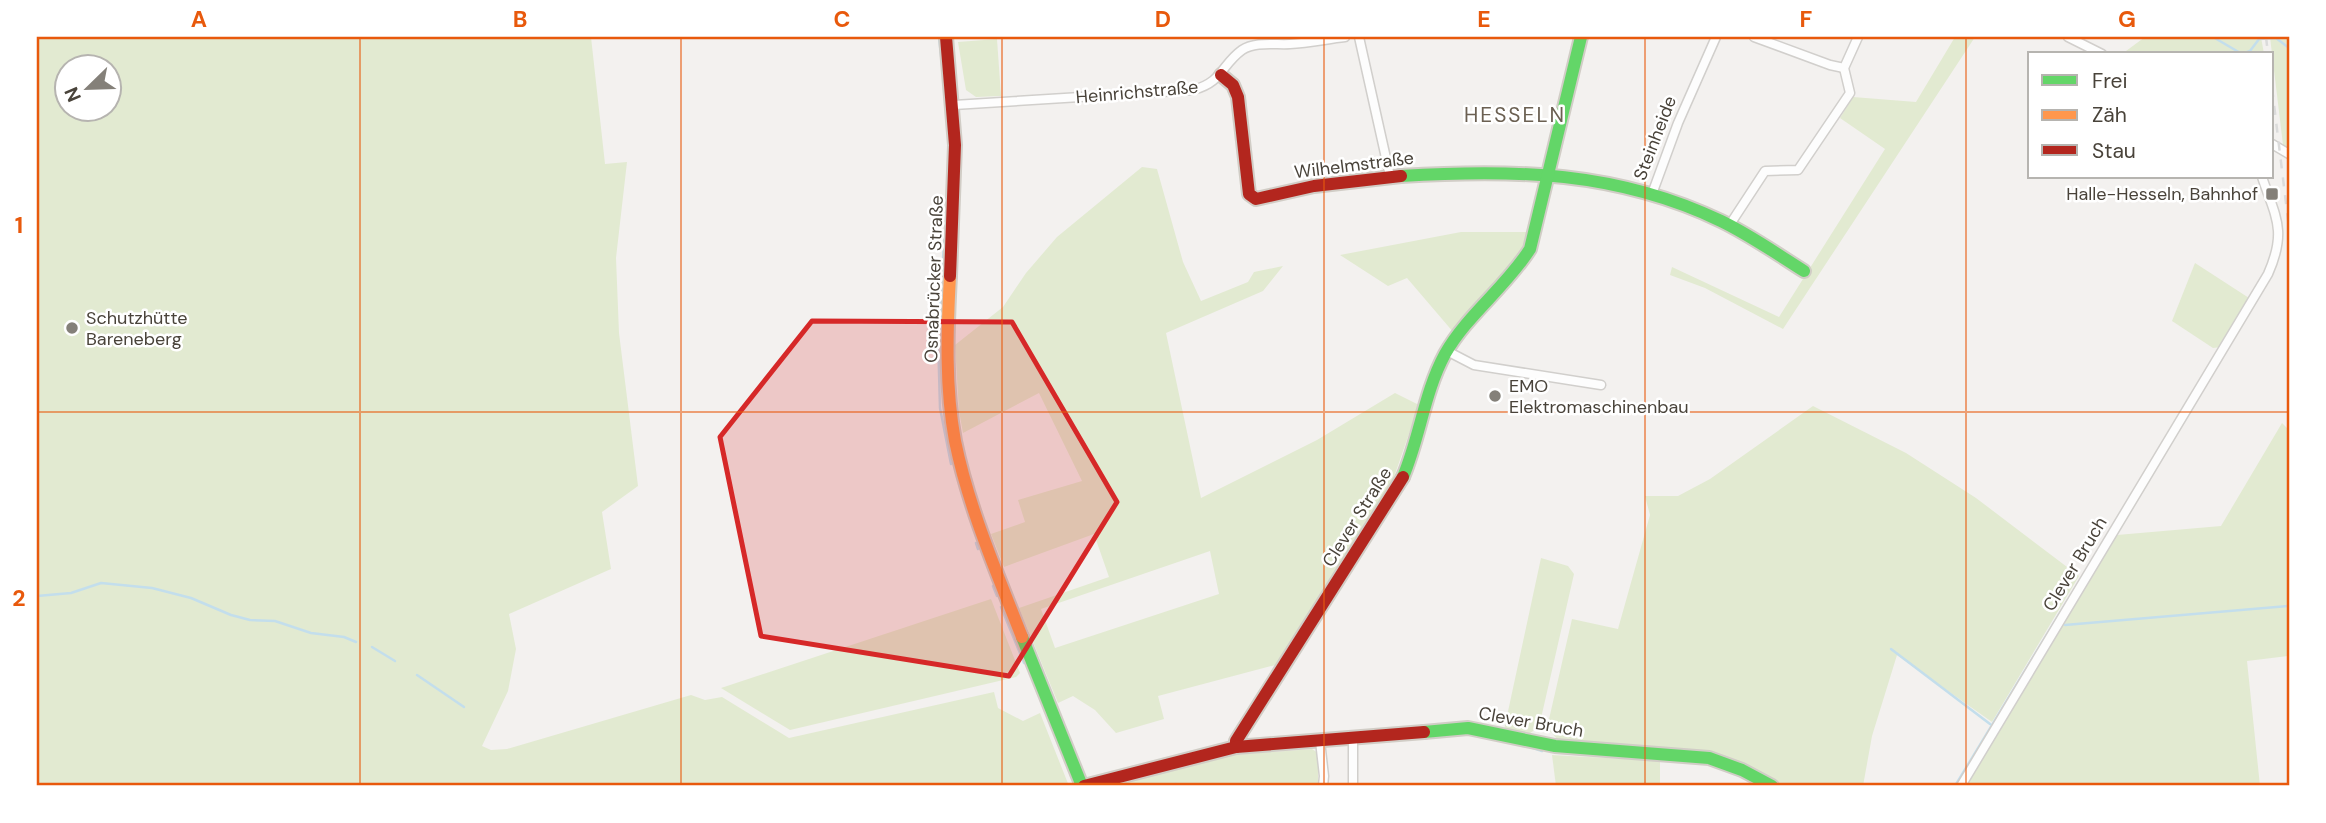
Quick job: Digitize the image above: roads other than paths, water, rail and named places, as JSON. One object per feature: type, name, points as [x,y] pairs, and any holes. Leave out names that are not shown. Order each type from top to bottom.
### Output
[{"type":"street","name":"Osnabrücker Straße","points":[[946,37],[954,105],[955,191],[946,329],[951,412],[961,471],[969,500],[1083,786]]},
{"type":"street","name":"Heinrichstraße","points":[[954,105],[1193,90],[1207,85],[1221,75],[1244,49],[1256,45],[1291,44],[1345,37]]},
{"type":"street","points":[[1359,37],[1390,176]]},
{"type":"street","name":"Clever Straße","points":[[1237,747],[1236,741],[1400,484],[1412,456],[1429,390],[1447,351],[1457,336],[1514,274],[1530,248],[1581,37]]},
{"type":"street","name":"Steinheide","points":[[1549,173],[1652,194],[1678,123],[1716,37]]},
{"type":"street","points":[[1754,37],[1844,68]]},
{"type":"street","points":[[1729,226],[1765,171],[1798,170],[1850,93],[1844,68],[1858,37]]},
{"type":"street","points":[[2068,37],[2098,52]]},
{"type":"street","name":"Wilhelmstraße","points":[[1221,75],[1233,85],[1238,97],[1249,194],[1256,199],[1306,186],[1390,176],[1483,170],[1549,173]]},
{"type":"street","name":"Clever Bruch","points":[[1961,786],[2268,274],[2277,254],[2279,232],[2276,212],[2262,178]]},
{"type":"street","points":[[1652,194],[1729,226],[1804,271]]},
{"type":"street","points":[[1447,351],[1474,365],[1601,385]]},
{"type":"street","name":"Clever Bruch","points":[[1237,747],[1475,729],[1555,746],[1709,758],[1742,770],[1772,786]]},
{"type":"street","points":[[1353,737],[1353,786]]},
{"type":"street","points":[[1320,741],[1324,776],[1322,786]]},
{"type":"street","points":[[1083,786],[1237,747]]},
{"type":"waterway","points":[[939,37],[947,108]]},
{"type":"waterway","points":[[2213,37],[2239,52]]},
{"type":"waterway","points":[[2247,52],[2259,39],[2276,38],[2289,48]]},
{"type":"waterway","points":[[948,207],[949,148]]},
{"type":"waterway","points":[[942,272],[946,217]]},
{"type":"waterway","points":[[939,320],[942,280]]},
{"type":"waterway","points":[[938,336],[940,408],[951,464]]},
{"type":"waterway","points":[[976,543],[978,549]]},
{"type":"waterway","points":[[37,596],[71,593],[101,583],[152,588],[191,598],[231,615],[250,620],[275,621],[311,633],[344,637],[356,642]]},
{"type":"waterway","points":[[993,586],[997,596]]},
{"type":"waterway","points":[[1955,786],[2068,600]]},
{"type":"waterway","points":[[2065,625],[2289,606]]},
{"type":"waterway","points":[[1001,607],[1024,663]]},
{"type":"waterway","points":[[372,647],[395,661]]},
{"type":"waterway","points":[[1891,649],[1990,724]]},
{"type":"waterway","points":[[417,675],[464,707]]},
{"type":"waterway","points":[[1527,746],[1542,751]]},
{"type":"waterway","points":[[1158,786],[1177,786]]},
{"type":"railway","points":[[2266,37],[2268,52]]},
{"type":"railway","points":[[2274,104],[2289,228]]},
{"type":"place","name":"Halle-Hesseln, Bahnhof","points":[[2272,194]]},
{"type":"place","name":"Schutzhütte Bareneberg","points":[[72,328]]},
{"type":"place","name":"EMO Elektromaschinenbau","points":[[1495,396]]},
{"type":"district","name":"HESSELN","points":[[1515,115]]}]
